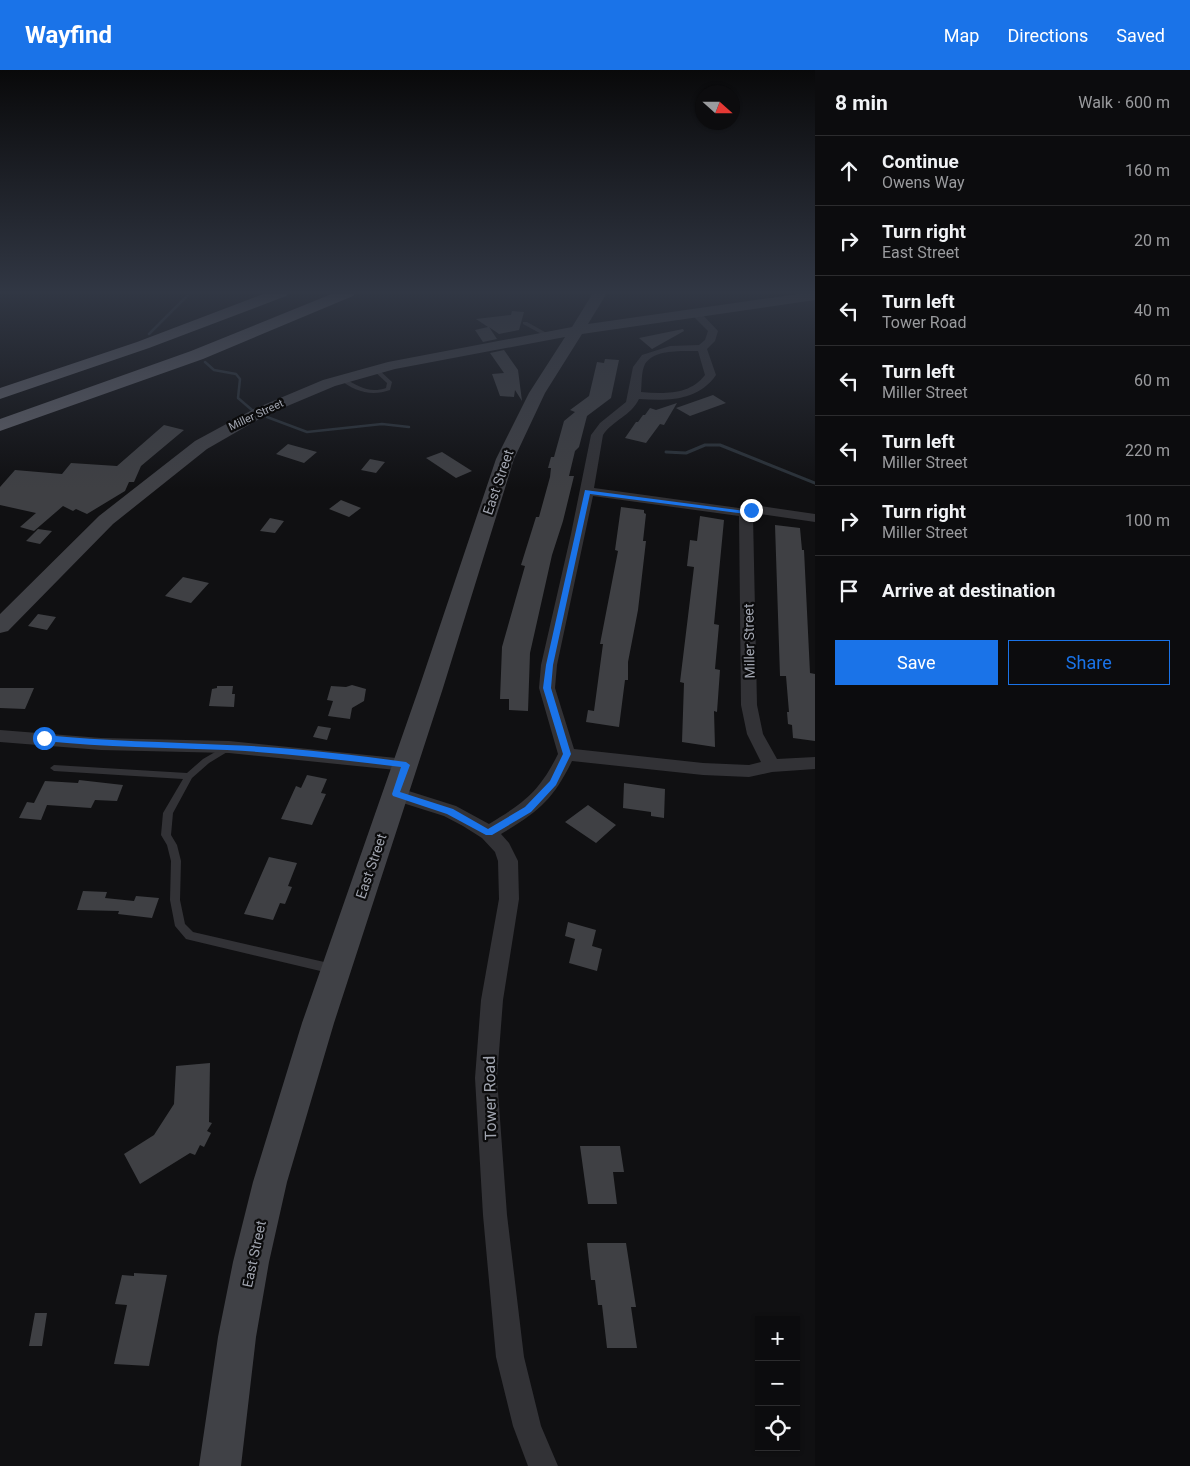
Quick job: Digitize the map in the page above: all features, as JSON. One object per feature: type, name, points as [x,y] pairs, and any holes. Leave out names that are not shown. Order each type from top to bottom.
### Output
[{"type":"highway","points":[[0,394],[107,358]]},
{"type":"highway","points":[[0,424],[188,358]]},
{"type":"main road","name":"Miller Street","points":[[0,626],[106,520],[201,444],[260,412],[342,378],[375,369],[432,358]]},
{"type":"main road","name":"East Street","points":[[220,1466],[237,1337],[270,1182],[297,1088],[335,970],[406,765],[505,459],[537,394],[559,358]]},
{"type":"street","points":[[489,833],[528,809],[553,782],[567,754],[547,688],[549,665],[587,492],[595,437],[602,425],[630,405],[636,395],[636,380],[642,362],[647,358]]},
{"type":"street","points":[[636,395],[657,397],[696,390],[706,383],[711,375],[705,358]]},
{"type":"street","points":[[587,492],[746,512],[760,510],[815,518]]},
{"type":"street","name":"Miller Street","points":[[746,512],[749,705],[755,734],[772,766]]},
{"type":"street","points":[[0,736],[101,744],[229,748],[340,756],[406,765]]},
{"type":"street","points":[[567,754],[703,769],[750,771],[772,766],[815,763]]},
{"type":"street","name":"Tower Road","points":[[396,794],[450,811],[489,833],[502,848],[508,860],[509,899],[492,1000],[486,1078],[495,1215],[510,1357],[527,1426],[543,1466]]},
{"type":"lane","points":[[342,378],[366,393],[381,393],[388,390],[390,383],[375,369]]},
{"type":"lane","points":[[229,748],[206,761],[189,776],[168,813],[166,835],[172,846],[176,861],[175,900],[180,926],[190,936],[335,970]]},
{"type":"lane","points":[[54,768],[189,776]]},
{"type":"building","points":[[494,358],[510,358],[518,370],[522,401],[515,390],[514,397],[500,396],[492,374],[504,373]]},
{"type":"building","points":[[605,359],[619,360],[611,398],[587,416],[579,447],[575,451],[569,476],[574,476],[552,555],[530,653],[528,711],[509,710],[509,699],[500,699],[502,647],[525,566],[521,565],[536,517],[539,517],[550,477],[551,468],[548,468],[551,457],[554,457],[564,421],[575,412],[570,410],[589,396],[597,362],[604,363]]},
{"type":"building","points":[[713,395],[726,403],[690,416],[676,408]]},
{"type":"building","points":[[677,403],[664,425],[660,424],[646,443],[625,438],[636,422],[650,408],[656,410]]},
{"type":"building","points":[[164,425],[184,430],[141,466],[134,482],[129,482],[125,491],[87,514],[76,509],[73,511],[63,506],[34,531],[20,527],[36,513],[0,505],[0,487],[15,470],[62,474],[71,463],[117,466]]},
{"type":"building","points":[[288,444],[317,452],[304,463],[276,454]]},
{"type":"building","points":[[442,452],[472,471],[456,478],[426,458]]},
{"type":"building","points":[[370,459],[385,462],[376,473],[361,470]]},
{"type":"building","points":[[341,500],[361,508],[349,517],[329,509]]},
{"type":"building","points":[[621,507],[644,510],[646,514],[643,541],[646,541],[638,610],[628,662],[628,680],[625,680],[619,727],[586,722],[588,710],[594,711],[603,644],[600,644],[618,551],[615,550]]},
{"type":"building","points":[[700,516],[724,520],[714,624],[719,625],[715,669],[720,670],[717,712],[714,711],[715,747],[682,742],[684,683],[680,682],[694,567],[687,566],[690,540],[697,541]]},
{"type":"building","points":[[270,518],[284,521],[275,533],[260,531]]},
{"type":"building","points":[[775,525],[800,528],[802,550],[804,550],[810,673],[815,674],[815,741],[793,738],[792,725],[788,724],[786,676],[780,676]]},
{"type":"building","points":[[38,529],[52,531],[40,544],[26,541]]},
{"type":"building","points":[[183,577],[209,583],[191,603],[165,596]]},
{"type":"building","points":[[38,614],[56,617],[47,630],[28,626]]},
{"type":"building","points":[[352,685],[366,689],[364,701],[352,708],[350,719],[328,716],[333,701],[327,700],[331,686],[346,687]]},
{"type":"building","points":[[217,686],[233,686],[232,694],[235,694],[234,707],[209,706],[212,689],[217,688]]},
{"type":"building","points":[[0,688],[34,688],[25,709],[0,708]]},
{"type":"building","points":[[318,726],[331,728],[327,740],[313,737]]},
{"type":"building","points":[[307,775],[327,779],[321,793],[326,794],[312,825],[281,819],[296,786],[301,788]]},
{"type":"building","points":[[79,780],[123,785],[117,801],[95,800],[91,808],[47,805],[41,820],[19,818],[27,802],[34,803],[45,781],[78,783]]},
{"type":"building","points":[[624,783],[665,789],[664,818],[651,816],[651,812],[623,808]]},
{"type":"building","points":[[588,805],[616,825],[596,843],[565,822]]},
{"type":"building","points":[[269,857],[297,863],[288,886],[292,887],[285,904],[280,903],[273,920],[244,914]]},
{"type":"building","points":[[83,891],[107,892],[105,898],[134,901],[136,896],[159,898],[152,918],[118,914],[119,911],[77,910]]},
{"type":"building","points":[[568,922],[596,930],[592,946],[602,949],[597,971],[569,963],[575,939],[565,936]]},
{"type":"building","points":[[210,1063],[209,1122],[212,1123],[207,1131],[211,1133],[204,1147],[200,1145],[195,1155],[190,1153],[140,1184],[124,1154],[154,1135],[174,1104],[176,1066]]},
{"type":"building","points":[[580,1146],[620,1146],[624,1172],[613,1172],[617,1204],[588,1204]]},
{"type":"building","points":[[587,1243],[626,1243],[636,1307],[631,1307],[637,1348],[607,1348],[602,1305],[598,1305],[595,1280],[591,1280]]},
{"type":"building","points":[[134,1273],[167,1275],[149,1366],[114,1364],[127,1305],[115,1304],[122,1275],[134,1276]]},
{"type":"building","points":[[35,1313],[47,1313],[42,1346],[29,1346]]},
{"type":"waterway","points":[[205,362],[214,370],[236,374],[240,379],[238,398],[252,410]]},
{"type":"waterway","points":[[267,417],[307,432],[382,424],[409,427]]},
{"type":"waterway","points":[[666,452],[686,453],[705,445],[720,445],[815,483]]},
{"type":"route","points":[[44,738],[101,744],[229,748],[340,756],[406,765],[396,794],[450,811],[489,833],[528,809],[553,782],[567,754],[547,688],[549,665],[587,492],[746,512],[751,510]]}]
